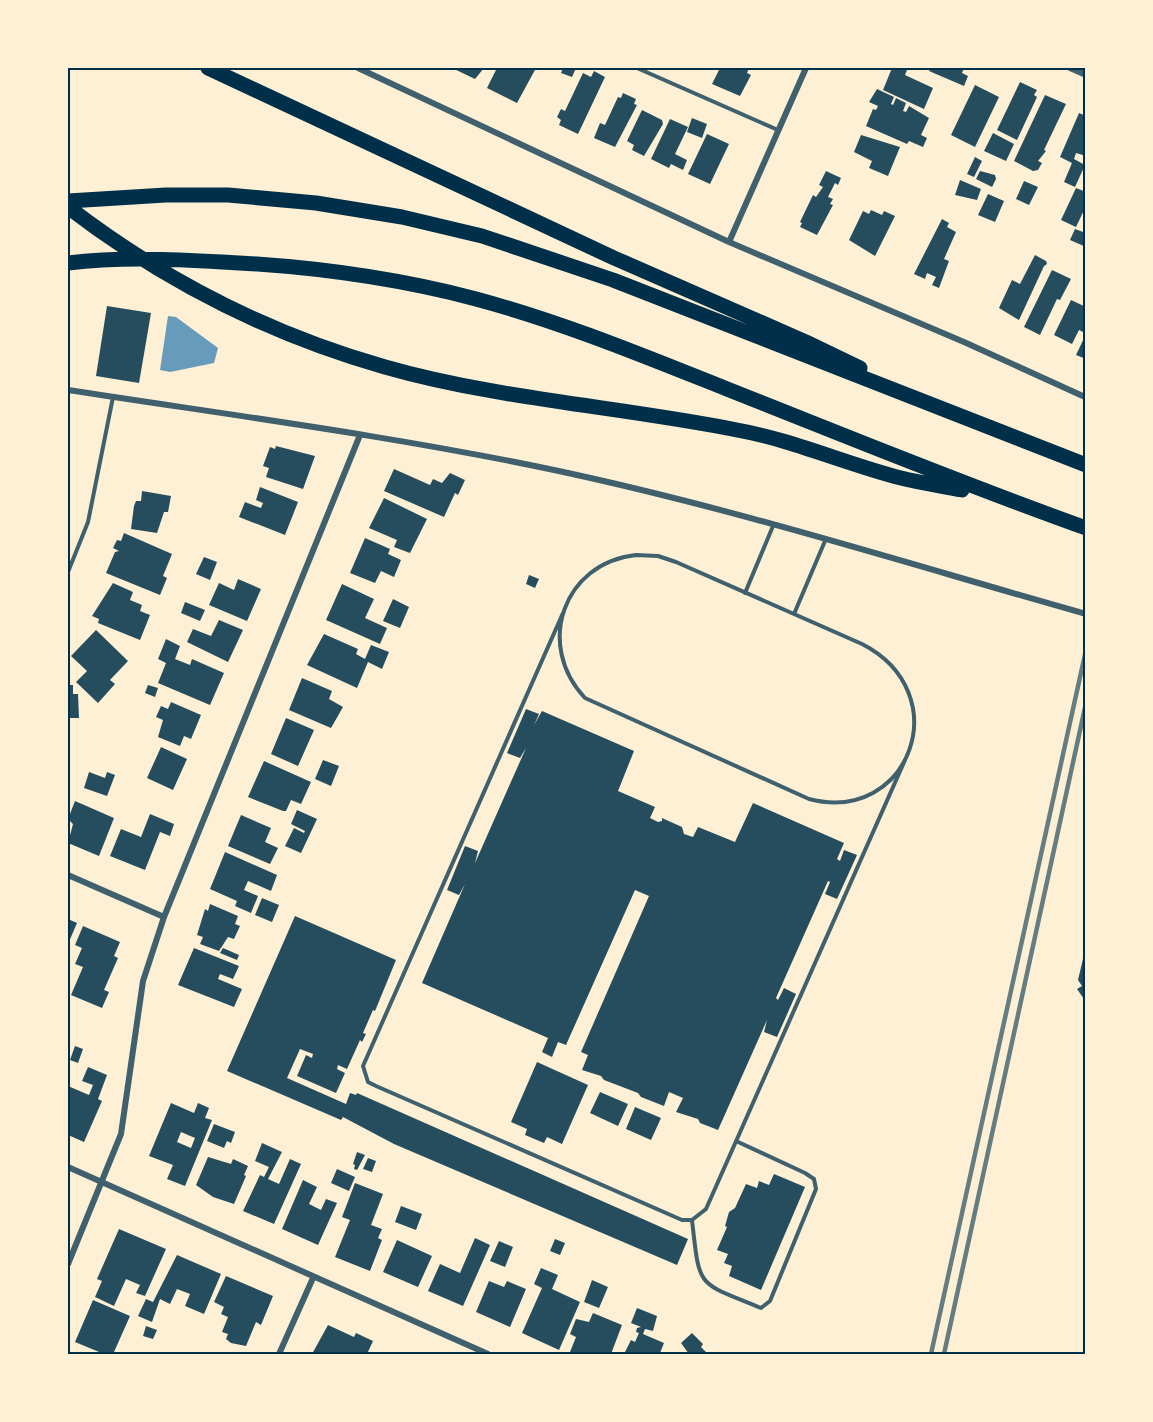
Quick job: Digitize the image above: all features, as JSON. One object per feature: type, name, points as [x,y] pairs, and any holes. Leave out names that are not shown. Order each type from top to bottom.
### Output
[{"type":"highway","points":[[208,68],[614,258],[806,342],[957,416]]},
{"type":"highway","points":[[68,201],[166,195],[228,195],[316,203],[402,218],[482,236],[613,280],[1086,465]]},
{"type":"highway","points":[[68,207],[152,266],[216,303],[266,325],[386,367],[488,389],[741,430],[900,478],[998,497]]},
{"type":"highway","points":[[68,263],[180,260],[289,266],[382,279],[474,298],[629,350],[998,497],[1086,528]]},
{"type":"street","points":[[358,68],[729,242],[964,342],[1085,397]]},
{"type":"street","points":[[729,242],[806,68]]},
{"type":"street","points":[[1070,68],[1086,75]]},
{"type":"street","points":[[68,390],[360,435],[556,470],[773,526],[1086,614]]},
{"type":"street","points":[[68,1264],[121,1134],[143,981],[164,917],[360,435]]},
{"type":"street","points":[[68,875],[164,917]]},
{"type":"street","points":[[68,1167],[488,1354]]},
{"type":"street","points":[[279,1354],[313,1278]]},
{"type":"lane","points":[[637,68],[778,130]]},
{"type":"lane","points":[[68,572],[88,522],[113,397]]},
{"type":"lane","points":[[745,593],[773,526]]},
{"type":"lane","points":[[794,614],[825,541]]},
{"type":"lane","points":[[636,555],[664,558],[876,651],[900,675],[910,693],[915,714],[912,741],[904,760],[706,1209],[692,1220],[682,1220],[376,1086],[368,1082],[363,1066],[563,613],[576,588],[591,572],[616,559],[636,555]]},
{"type":"lane","points":[[563,613],[559,641],[563,662],[572,681],[585,698],[788,791],[823,802],[857,799],[882,787],[904,760]]},
{"type":"lane","points":[[692,1220],[698,1270],[708,1286],[761,1308],[770,1300],[816,1189],[814,1179],[805,1173],[736,1141]]},
{"type":"water","points":[[168,316],[176,317],[218,348],[214,363],[170,372],[160,370]]},
{"type":"building","points":[[452,68],[484,68],[475,79]]},
{"type":"building","points":[[497,68],[536,68],[517,103],[487,88]]},
{"type":"building","points":[[563,68],[576,68],[572,77],[561,73]]},
{"type":"building","points":[[720,68],[749,68],[747,73],[751,75],[740,96],[712,84]]},
{"type":"building","points":[[892,68],[907,70],[905,75],[933,88],[924,109],[883,90]]},
{"type":"building","points":[[931,68],[964,68],[962,73],[968,76],[964,86],[929,71]]},
{"type":"building","points":[[594,71],[605,77],[578,134],[559,125],[561,120],[557,117],[561,109],[565,111],[583,73],[591,77]]},
{"type":"building","points":[[1020,82],[1037,90],[1034,95],[1037,97],[1017,140],[997,130]]},
{"type":"building","points":[[975,85],[999,97],[975,147],[951,135]]},
{"type":"building","points":[[877,89],[894,97],[891,104],[893,105],[896,98],[906,103],[903,111],[906,112],[909,106],[929,118],[921,135],[927,138],[923,147],[909,141],[907,144],[866,126],[873,109],[876,110],[878,106],[869,102]]},
{"type":"building","points":[[623,93],[636,99],[634,104],[637,105],[615,147],[594,138],[600,123],[605,125],[618,97],[621,98]]},
{"type":"building","points":[[1045,95],[1066,104],[1044,150],[1046,151],[1038,161],[1042,163],[1038,170],[1033,171],[1014,161]]},
{"type":"building","points":[[642,110],[662,120],[663,124],[644,156],[632,150],[634,145],[627,141]]},
{"type":"building","points":[[1079,113],[1086,116],[1086,156],[1076,153],[1074,159],[1085,165],[1075,187],[1064,182],[1072,163],[1060,157]]},
{"type":"building","points":[[692,118],[707,124],[702,138],[687,132]]},
{"type":"building","points":[[670,119],[688,127],[675,154],[687,160],[683,170],[671,164],[669,168],[651,159]]},
{"type":"building","points":[[993,133],[1014,144],[1006,161],[984,151]]},
{"type":"building","points":[[707,134],[729,144],[710,184],[688,174]]},
{"type":"building","points":[[861,135],[900,147],[888,176],[869,168],[872,161],[854,152]]},
{"type":"building","points":[[975,157],[982,161],[974,177],[967,174]]},
{"type":"building","points":[[826,171],[841,178],[838,185],[835,183],[828,197],[833,199],[830,204],[833,205],[817,235],[800,227],[802,223],[800,222],[813,195],[816,197],[823,187],[819,185]]},
{"type":"building","points":[[980,171],[995,175],[996,179],[992,187],[976,179]]},
{"type":"building","points":[[960,180],[981,189],[977,200],[955,195]]},
{"type":"building","points":[[1024,181],[1038,187],[1029,205],[1016,199]]},
{"type":"building","points":[[1076,188],[1086,192],[1086,206],[1076,227],[1061,220]]},
{"type":"building","points":[[988,194],[1004,201],[995,222],[978,215]]},
{"type":"building","points":[[871,210],[882,215],[884,211],[895,216],[875,256],[849,240],[863,211],[869,214]]},
{"type":"building","points":[[942,219],[949,223],[947,227],[956,232],[944,259],[949,261],[939,288],[932,285],[936,277],[927,273],[925,279],[914,274]]},
{"type":"building","points":[[1075,229],[1086,233],[1086,247],[1070,240]]},
{"type":"building","points":[[1035,255],[1047,264],[1019,320],[999,308],[1012,280],[1020,284]]},
{"type":"building","points":[[1052,270],[1071,279],[1060,300],[1057,299],[1040,335],[1024,327]]},
{"type":"building","points":[[1071,300],[1086,307],[1086,331],[1085,333],[1079,330],[1072,344],[1054,335]]},
{"type":"building","points":[[107,306],[151,313],[139,383],[96,376]]},
{"type":"building","points":[[1086,334],[1086,359],[1076,355]]},
{"type":"building","points":[[276,446],[315,456],[303,489],[266,477],[269,468],[263,466],[270,447],[275,449]]},
{"type":"building","points":[[394,469],[430,485],[433,479],[442,483],[450,473],[465,480],[458,495],[455,493],[444,517],[384,491]]},
{"type":"building","points":[[260,487],[298,502],[285,535],[239,517],[245,502],[261,508],[263,503],[256,500]]},
{"type":"building","points":[[142,491],[171,496],[168,512],[164,512],[157,533],[131,529],[134,506],[136,501],[141,501]]},
{"type":"building","points":[[384,498],[427,519],[410,553],[394,547],[397,540],[369,528]]},
{"type":"building","points":[[124,533],[172,554],[163,576],[167,578],[160,595],[106,573],[115,552],[119,551],[113,548],[117,540],[121,541]]},
{"type":"building","points":[[365,538],[390,549],[388,554],[401,560],[394,577],[381,571],[375,583],[350,573]]},
{"type":"building","points":[[204,557],[217,562],[210,580],[196,574]]},
{"type":"building","points":[[529,575],[539,579],[535,588],[526,584]]},
{"type":"building","points":[[238,579],[261,589],[247,621],[209,605],[219,583],[234,590]]},
{"type":"building","points":[[113,583],[133,592],[130,600],[142,605],[140,611],[150,615],[140,640],[98,623],[99,619],[92,616]]},
{"type":"building","points":[[342,584],[374,599],[365,618],[387,628],[380,644],[326,620]]},
{"type":"building","points":[[393,599],[409,607],[400,628],[383,621]]},
{"type":"building","points":[[185,602],[205,610],[200,621],[181,613]]},
{"type":"building","points":[[219,620],[243,630],[228,662],[187,642],[193,629],[211,636]]},
{"type":"building","points":[[96,630],[128,661],[110,680],[115,684],[98,703],[76,682],[87,671],[71,656]]},
{"type":"building","points":[[324,634],[358,649],[356,654],[365,659],[371,645],[389,652],[382,669],[368,662],[357,688],[307,665]]},
{"type":"building","points":[[166,639],[180,646],[175,659],[190,665],[192,659],[224,673],[210,705],[158,683],[166,663],[158,659]]},
{"type":"building","points":[[302,678],[332,691],[329,699],[343,707],[331,728],[289,710]]},
{"type":"building","points":[[68,685],[73,685],[73,694],[78,694],[79,718],[68,718]]},
{"type":"building","points":[[148,685],[158,688],[155,697],[145,693]]},
{"type":"building","points":[[171,702],[201,715],[191,739],[184,736],[180,746],[158,737],[163,720],[156,717],[161,706],[168,709]]},
{"type":"building","points":[[526,709],[539,714],[534,725],[542,711],[634,751],[618,791],[655,807],[650,818],[658,822],[662,821],[662,818],[682,827],[684,834],[693,837],[698,827],[735,842],[753,803],[844,843],[837,859],[840,861],[844,850],[857,855],[837,899],[825,894],[830,882],[828,881],[776,998],[778,1000],[784,988],[796,994],[777,1037],[764,1032],[767,1020],[718,1130],[700,1123],[698,1119],[676,1112],[683,1098],[669,1092],[664,1106],[604,1080],[601,1076],[582,1070],[588,1055],[581,1052],[649,896],[635,890],[566,1045],[558,1042],[552,1057],[542,1052],[548,1038],[422,983],[465,884],[459,895],[447,890],[465,846],[478,851],[475,863],[526,748],[520,758],[507,753]]},
{"type":"building","points":[[286,718],[314,730],[298,766],[271,754]]},
{"type":"building","points":[[161,747],[187,759],[173,790],[147,778]]},
{"type":"building","points":[[323,760],[339,766],[331,786],[315,779]]},
{"type":"building","points":[[264,761],[311,782],[301,804],[291,800],[286,811],[283,811],[248,797]]},
{"type":"building","points":[[89,772],[105,778],[107,772],[115,775],[107,796],[84,788]]},
{"type":"building","points":[[75,801],[114,818],[99,856],[68,843],[73,824],[68,819]]},
{"type":"building","points":[[297,810],[317,819],[301,853],[285,846],[294,828],[304,833],[305,831],[291,824]]},
{"type":"building","points":[[150,814],[174,824],[170,836],[160,832],[145,870],[110,856],[121,829],[141,837]]},
{"type":"building","points":[[241,815],[271,828],[265,842],[278,848],[270,864],[228,846]]},
{"type":"building","points":[[225,852],[277,875],[271,891],[248,881],[244,890],[258,896],[251,913],[235,906],[237,901],[210,889]]},
{"type":"building","points":[[262,898],[279,905],[272,922],[255,915]]},
{"type":"building","points":[[210,904],[238,916],[235,924],[240,926],[234,939],[228,937],[219,951],[200,944],[203,937],[197,935],[205,909],[208,911]]},
{"type":"building","points":[[295,916],[396,960],[375,1011],[373,1010],[363,1033],[366,1034],[362,1042],[360,1040],[347,1069],[338,1065],[337,1069],[345,1073],[336,1093],[297,1076],[306,1055],[312,1058],[313,1054],[300,1049],[287,1078],[346,1104],[350,1093],[356,1095],[357,1093],[688,1239],[677,1265],[394,1144],[343,1117],[341,1120],[227,1071]]},
{"type":"building","points":[[68,919],[77,923],[68,944]]},
{"type":"building","points":[[83,926],[120,942],[114,956],[118,958],[104,990],[109,992],[102,1008],[71,995],[83,967],[75,964],[82,948],[75,945]]},
{"type":"building","points":[[194,948],[239,966],[233,979],[220,974],[218,979],[242,989],[234,1007],[178,985]]},
{"type":"building","points":[[223,948],[239,955],[237,960],[220,953]]},
{"type":"building","points":[[1085,950],[1086,1002],[1077,989],[1082,986],[1078,980]]},
{"type":"building","points":[[75,1046],[83,1049],[78,1063],[70,1060]]},
{"type":"building","points":[[537,1062],[588,1085],[562,1144],[547,1137],[544,1143],[525,1135],[527,1129],[511,1122]]},
{"type":"building","points":[[88,1067],[107,1075],[98,1099],[102,1101],[84,1142],[68,1135],[68,1086],[89,1095],[93,1085],[82,1081]]},
{"type":"building","points":[[600,1092],[628,1104],[618,1126],[590,1113]]},
{"type":"building","points":[[171,1103],[194,1113],[198,1103],[209,1108],[205,1118],[212,1120],[185,1186],[167,1179],[173,1165],[149,1156]],"holes":[[[181,1132],[195,1138],[191,1148],[177,1142]]]},
{"type":"building","points":[[635,1107],[661,1118],[651,1140],[626,1129]]},
{"type":"building","points":[[214,1124],[235,1132],[231,1143],[227,1141],[224,1148],[207,1141]]},
{"type":"building","points":[[262,1143],[282,1152],[268,1179],[279,1184],[290,1159],[301,1164],[274,1224],[243,1211],[260,1175],[264,1177],[269,1167],[255,1161]]},
{"type":"building","points":[[357,1152],[365,1155],[357,1170],[354,1169],[353,1164]]},
{"type":"building","points":[[208,1157],[231,1164],[233,1159],[248,1166],[234,1204],[213,1197],[196,1185]]},
{"type":"building","points":[[368,1158],[376,1161],[372,1172],[363,1169]]},
{"type":"building","points":[[337,1169],[355,1177],[349,1191],[331,1183]]},
{"type":"building","points":[[774,1174],[805,1187],[761,1290],[729,1276],[732,1266],[724,1263],[728,1254],[717,1250],[727,1227],[725,1226],[729,1212],[735,1208],[746,1184],[757,1188],[759,1181],[769,1185]]},
{"type":"building","points":[[303,1180],[317,1187],[309,1204],[321,1210],[326,1199],[337,1203],[318,1245],[282,1229]]},
{"type":"building","points":[[355,1183],[383,1194],[371,1225],[382,1229],[378,1238],[382,1240],[370,1271],[335,1257],[350,1220],[342,1217]]},
{"type":"building","points":[[401,1206],[422,1214],[416,1230],[395,1222]]},
{"type":"building","points":[[119,1229],[166,1249],[145,1296],[136,1293],[140,1285],[126,1279],[114,1306],[95,1297],[102,1281],[97,1279]]},
{"type":"building","points":[[475,1238],[490,1245],[463,1306],[428,1291],[440,1264],[460,1273]]},
{"type":"building","points":[[555,1239],[565,1243],[560,1255],[550,1251]]},
{"type":"building","points":[[397,1240],[432,1256],[418,1287],[383,1272]]},
{"type":"building","points":[[499,1241],[513,1247],[505,1267],[490,1261]]},
{"type":"building","points":[[177,1255],[221,1274],[204,1314],[185,1306],[190,1294],[177,1289],[170,1304],[160,1299],[152,1322],[138,1316],[146,1299],[153,1302]]},
{"type":"building","points":[[541,1268],[558,1275],[552,1289],[580,1302],[559,1350],[522,1333],[542,1288],[534,1284]]},
{"type":"building","points":[[226,1276],[273,1296],[261,1325],[256,1322],[246,1346],[231,1343],[226,1339],[228,1334],[222,1332],[228,1317],[221,1314],[224,1307],[214,1302]]},
{"type":"building","points":[[592,1280],[608,1287],[599,1308],[584,1302]]},
{"type":"building","points":[[489,1281],[504,1287],[507,1281],[526,1289],[510,1327],[476,1312]]},
{"type":"building","points":[[93,1300],[130,1316],[114,1352],[121,1354],[104,1354],[75,1342]]},
{"type":"building","points":[[637,1308],[657,1316],[653,1331],[645,1329],[643,1334],[664,1343],[660,1353],[664,1354],[624,1354],[631,1340],[635,1342],[639,1333],[636,1332],[637,1328],[641,1327],[631,1323]]},
{"type":"building","points":[[593,1313],[622,1325],[611,1354],[570,1352],[576,1337],[570,1334],[576,1319],[589,1322]]},
{"type":"building","points":[[328,1325],[354,1337],[356,1333],[373,1341],[367,1354],[312,1354]]},
{"type":"building","points":[[146,1326],[157,1330],[153,1339],[143,1336]]},
{"type":"building","points":[[692,1333],[703,1344],[701,1347],[708,1354],[689,1354],[681,1343]]},
{"type":"railway","points":[[931,1354],[1086,650]]},
{"type":"railway","points":[[944,1354],[1086,703]]}]
